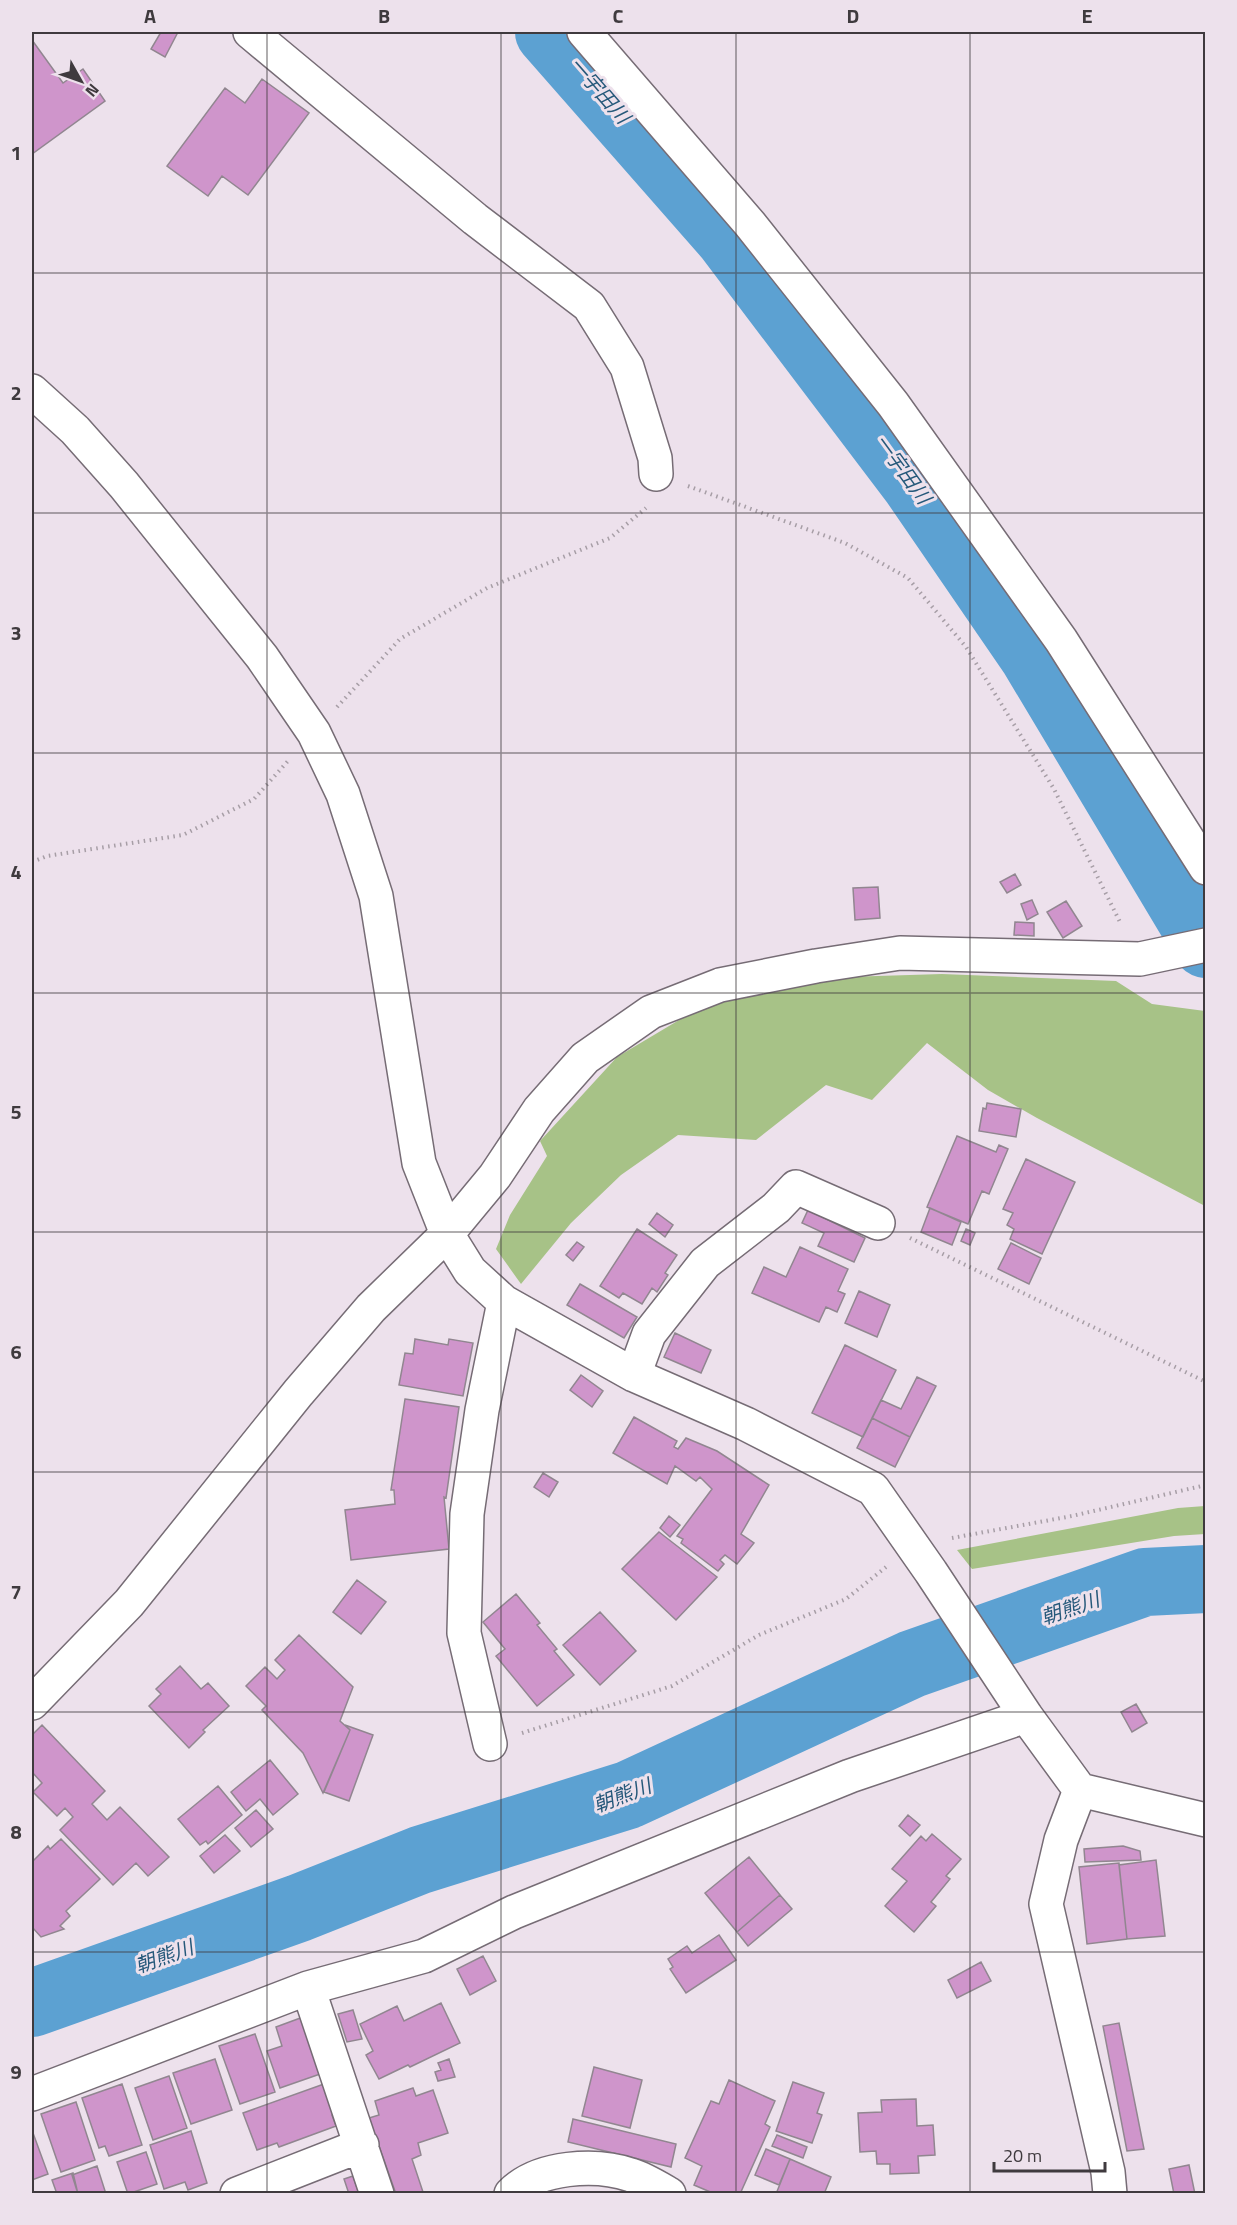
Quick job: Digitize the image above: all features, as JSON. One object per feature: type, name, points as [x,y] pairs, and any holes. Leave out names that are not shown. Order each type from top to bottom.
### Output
[{"type":"street","points":[[250,32],[475,219],[589,306],[627,367],[655,458],[656,474]]},
{"type":"street","points":[[584,32],[750,224],[893,404],[1061,640],[1206,868]]},
{"type":"street","points":[[32,391],[75,430],[124,485],[262,657],[314,733],[343,794],[376,896],[419,1163],[447,1234],[470,1271],[504,1302],[634,1375],[746,1424],[873,1489],[913,1545],[1026,1716],[1080,1790],[1206,1820]]},
{"type":"street","points":[[32,1703],[129,1603],[298,1393],[371,1308],[447,1234],[495,1176],[539,1110],[585,1058],[651,1012],[720,985],[816,966],[900,953],[1152,957],[1206,945]]},
{"type":"street","points":[[634,1375],[649,1334],[705,1263],[776,1208],[796,1187],[878,1223]]},
{"type":"street","points":[[490,1744],[464,1633],[467,1514],[482,1410],[504,1302]]},
{"type":"street","points":[[32,2094],[308,1988],[424,1956],[514,1912],[849,1776],[1026,1716]]},
{"type":"street","points":[[1080,1790],[1060,1840],[1046,1904],[1108,2172],[1110,2193]]},
{"type":"street","points":[[308,1988],[377,2193]]},
{"type":"street","points":[[237,2193],[362,2145]]},
{"type":"street","points":[[511,2193],[516,2188],[550,2171],[588,2168],[631,2174],[669,2193]]},
{"type":"path","points":[[32,862],[47,856],[183,835],[254,799],[400,639],[488,588],[610,538],[646,511],[656,474],[845,543],[908,578],[966,647],[1054,789],[1105,894],[1152,957]]},
{"type":"path","points":[[878,1223],[1206,1382]]},
{"type":"path","points":[[490,1744],[672,1686],[759,1635],[846,1599],[913,1545],[1072,1516],[1206,1485]]},
{"type":"green space","points":[[942,974],[1116,981],[1152,1004],[1205,1011],[1205,1206],[988,1090],[927,1043],[872,1100],[826,1085],[756,1140],[678,1135],[621,1175],[571,1223],[521,1284],[496,1249],[510,1215],[547,1156],[540,1141],[617,1057],[716,998],[845,977]]},
{"type":"green space","points":[[1205,1506],[1205,1534],[1174,1536],[972,1569],[957,1550],[1178,1508]]},
{"type":"building","points":[[161,32],[178,32],[165,57],[151,49]]},
{"type":"building","points":[[32,40],[63,83],[83,69],[105,101],[32,154]]},
{"type":"building","points":[[262,79],[309,113],[248,195],[222,176],[208,196],[167,166],[225,88],[245,103]]},
{"type":"building","points":[[1015,874],[1021,885],[1007,893],[1000,882]]},
{"type":"building","points":[[878,887],[880,918],[855,920],[853,888]]},
{"type":"building","points":[[1032,900],[1038,914],[1027,920],[1021,904]]},
{"type":"building","points":[[1066,901],[1082,926],[1063,938],[1047,912]]},
{"type":"building","points":[[1015,922],[1034,923],[1034,936],[1014,935]]},
{"type":"building","points":[[987,1103],[1021,1109],[1016,1137],[979,1131],[983,1108],[986,1109]]},
{"type":"building","points":[[957,1136],[996,1152],[999,1145],[1008,1149],[989,1194],[982,1191],[968,1224],[927,1207]]},
{"type":"building","points":[[1026,1159],[1075,1182],[1042,1254],[1010,1239],[1014,1229],[1007,1225],[1013,1213],[1003,1209]]},
{"type":"building","points":[[930,1208],[961,1222],[952,1245],[921,1232]]},
{"type":"building","points":[[808,1210],[865,1238],[854,1262],[818,1246],[824,1233],[802,1223]]},
{"type":"building","points":[[657,1213],[673,1225],[665,1237],[649,1224]]},
{"type":"building","points":[[637,1229],[677,1255],[665,1273],[668,1275],[657,1292],[652,1288],[642,1304],[623,1293],[619,1298],[600,1286]]},
{"type":"building","points":[[966,1229],[975,1233],[970,1245],[961,1241]]},
{"type":"building","points":[[577,1242],[584,1247],[573,1261],[566,1255]]},
{"type":"building","points":[[1011,1243],[1041,1258],[1029,1284],[998,1269]]},
{"type":"building","points":[[800,1247],[848,1269],[838,1291],[845,1294],[837,1312],[826,1307],[819,1322],[752,1293],[764,1267],[786,1277]]},
{"type":"building","points":[[580,1284],[637,1317],[624,1338],[567,1305]]},
{"type":"building","points":[[859,1291],[890,1305],[877,1337],[845,1323]]},
{"type":"building","points":[[675,1333],[711,1350],[701,1373],[664,1357]]},
{"type":"building","points":[[415,1339],[448,1345],[449,1339],[473,1343],[463,1396],[399,1385],[405,1353],[413,1354]]},
{"type":"building","points":[[845,1345],[896,1370],[863,1437],[812,1413]]},
{"type":"building","points":[[581,1375],[603,1391],[592,1407],[570,1390]]},
{"type":"building","points":[[917,1377],[936,1386],[910,1437],[872,1418],[881,1400],[901,1409]]},
{"type":"building","points":[[405,1399],[459,1407],[446,1498],[444,1497],[449,1549],[351,1560],[345,1510],[395,1504],[394,1490],[391,1490]]},
{"type":"building","points":[[634,1417],[677,1441],[674,1447],[678,1449],[686,1438],[717,1451],[769,1485],[741,1534],[754,1543],[737,1564],[725,1555],[720,1560],[724,1564],[718,1571],[681,1543],[683,1539],[677,1536],[712,1489],[700,1477],[696,1481],[675,1466],[667,1484],[613,1453]]},
{"type":"building","points":[[872,1418],[910,1437],[895,1467],[857,1448]]},
{"type":"building","points":[[543,1473],[558,1482],[549,1497],[534,1487]]},
{"type":"building","points":[[669,1516],[680,1525],[670,1537],[660,1528]]},
{"type":"building","points":[[659,1532],[717,1577],[676,1620],[622,1569]]},
{"type":"building","points":[[357,1580],[386,1602],[361,1634],[333,1612]]},
{"type":"building","points":[[516,1594],[540,1623],[537,1625],[557,1649],[554,1651],[574,1675],[537,1706],[496,1656],[505,1649],[483,1622]]},
{"type":"building","points":[[600,1612],[636,1651],[600,1685],[563,1645]]},
{"type":"building","points":[[299,1635],[353,1687],[340,1721],[350,1730],[323,1793],[303,1753],[262,1710],[266,1706],[246,1686],[265,1667],[277,1679],[285,1670],[275,1660]]},
{"type":"building","points":[[180,1666],[201,1689],[208,1683],[229,1706],[203,1730],[205,1732],[189,1748],[149,1706],[161,1694],[156,1689]]},
{"type":"building","points":[[1136,1704],[1147,1723],[1132,1732],[1121,1712]]},
{"type":"building","points":[[42,1725],[105,1791],[92,1804],[107,1820],[120,1807],[169,1857],[148,1876],[136,1863],[113,1885],[60,1830],[73,1817],[65,1808],[57,1816],[33,1792],[42,1783],[32,1772],[32,1735]]},
{"type":"building","points":[[345,1725],[373,1735],[349,1801],[324,1792],[350,1730]]},
{"type":"building","points":[[270,1760],[298,1794],[273,1815],[260,1799],[246,1811],[231,1792]]},
{"type":"building","points":[[218,1786],[242,1815],[208,1844],[206,1841],[200,1845],[178,1819]]},
{"type":"building","points":[[256,1810],[273,1829],[251,1847],[235,1828]]},
{"type":"building","points":[[908,1815],[920,1825],[910,1836],[899,1826]]},
{"type":"building","points":[[932,1834],[961,1859],[946,1876],[950,1879],[931,1902],[936,1906],[914,1932],[885,1906],[907,1881],[892,1869],[921,1836],[926,1841]]},
{"type":"building","points":[[225,1835],[240,1851],[214,1873],[200,1856]]},
{"type":"building","points":[[61,1839],[100,1879],[66,1911],[70,1916],[60,1926],[64,1929],[41,1937],[32,1927],[32,1862],[48,1846],[50,1849]]},
{"type":"building","points":[[1123,1846],[1140,1851],[1141,1860],[1085,1862],[1084,1849]]},
{"type":"building","points":[[749,1857],[780,1895],[737,1932],[705,1893]]},
{"type":"building","points":[[1156,1860],[1165,1936],[1127,1939],[1119,1865]]},
{"type":"building","points":[[1119,1863],[1127,1939],[1087,1944],[1079,1867]]},
{"type":"building","points":[[780,1895],[792,1909],[748,1946],[737,1932]]},
{"type":"building","points":[[719,1935],[736,1960],[686,1993],[670,1969],[673,1967],[668,1959],[687,1946],[692,1953]]},
{"type":"building","points":[[483,1956],[496,1981],[470,1995],[457,1969]]},
{"type":"building","points":[[981,1962],[991,1981],[957,1998],[948,1980]]},
{"type":"building","points":[[441,2003],[460,2043],[379,2079],[366,2055],[373,2051],[360,2024],[397,2006],[404,2021]]},
{"type":"building","points":[[353,2010],[362,2039],[347,2042],[338,2014]]},
{"type":"building","points":[[303,2017],[323,2073],[280,2088],[267,2051],[282,2046],[276,2027]]},
{"type":"building","points":[[1119,2023],[1144,2149],[1127,2151],[1103,2026]]},
{"type":"building","points":[[255,2034],[275,2092],[240,2104],[219,2046]]},
{"type":"building","points":[[215,2059],[232,2110],[191,2124],[173,2073]]},
{"type":"building","points":[[449,2059],[455,2077],[438,2081],[435,2072],[441,2070],[438,2063]]},
{"type":"building","points":[[594,2067],[642,2080],[630,2128],[582,2116]]},
{"type":"building","points":[[169,2076],[187,2128],[153,2140],[135,2088]]},
{"type":"building","points":[[729,2080],[775,2101],[765,2124],[770,2127],[740,2194],[715,2194],[694,2185],[702,2166],[685,2158],[711,2101],[719,2104]]},
{"type":"building","points":[[793,2082],[824,2093],[817,2113],[822,2115],[812,2143],[776,2131]]},
{"type":"building","points":[[122,2084],[142,2145],[109,2156],[105,2146],[99,2148],[82,2098]]},
{"type":"building","points":[[324,2084],[335,2113],[332,2115],[336,2126],[279,2147],[277,2143],[257,2150],[243,2113]]},
{"type":"building","points":[[413,2088],[416,2096],[433,2090],[448,2133],[418,2143],[421,2155],[412,2159],[423,2192],[396,2194],[369,2118],[379,2115],[375,2101]]},
{"type":"building","points":[[916,2099],[917,2126],[933,2125],[935,2155],[918,2156],[919,2173],[890,2174],[890,2164],[877,2164],[876,2151],[860,2152],[858,2113],[882,2112],[881,2100]]},
{"type":"building","points":[[76,2102],[95,2160],[61,2172],[41,2114]]},
{"type":"building","points":[[573,2119],[676,2144],[671,2167],[568,2142]]},
{"type":"building","points":[[191,2131],[207,2183],[188,2190],[185,2182],[164,2189],[150,2145]]},
{"type":"building","points":[[32,2133],[48,2174],[32,2180]]},
{"type":"building","points":[[777,2135],[807,2147],[803,2158],[772,2146]]},
{"type":"building","points":[[766,2149],[790,2159],[779,2185],[755,2175]]},
{"type":"building","points":[[146,2152],[157,2184],[128,2194],[117,2162]]},
{"type":"building","points":[[790,2159],[831,2177],[824,2194],[776,2194]]},
{"type":"building","points":[[1189,2165],[1195,2194],[1174,2194],[1169,2169]]},
{"type":"building","points":[[97,2166],[106,2194],[78,2194],[72,2175]]},
{"type":"building","points":[[73,2173],[78,2194],[57,2194],[52,2180]]},
{"type":"building","points":[[353,2176],[359,2194],[349,2194],[344,2179]]},
{"type":"waterway","name":"一宇田川","points":[[549,32],[728,236],[915,483],[1033,655],[1206,944]]},
{"type":"waterway","name":"朝熊川","points":[[32,2003],[299,1908],[420,1860],[628,1795],[912,1664],[1145,1582],[1206,1579]]}]
